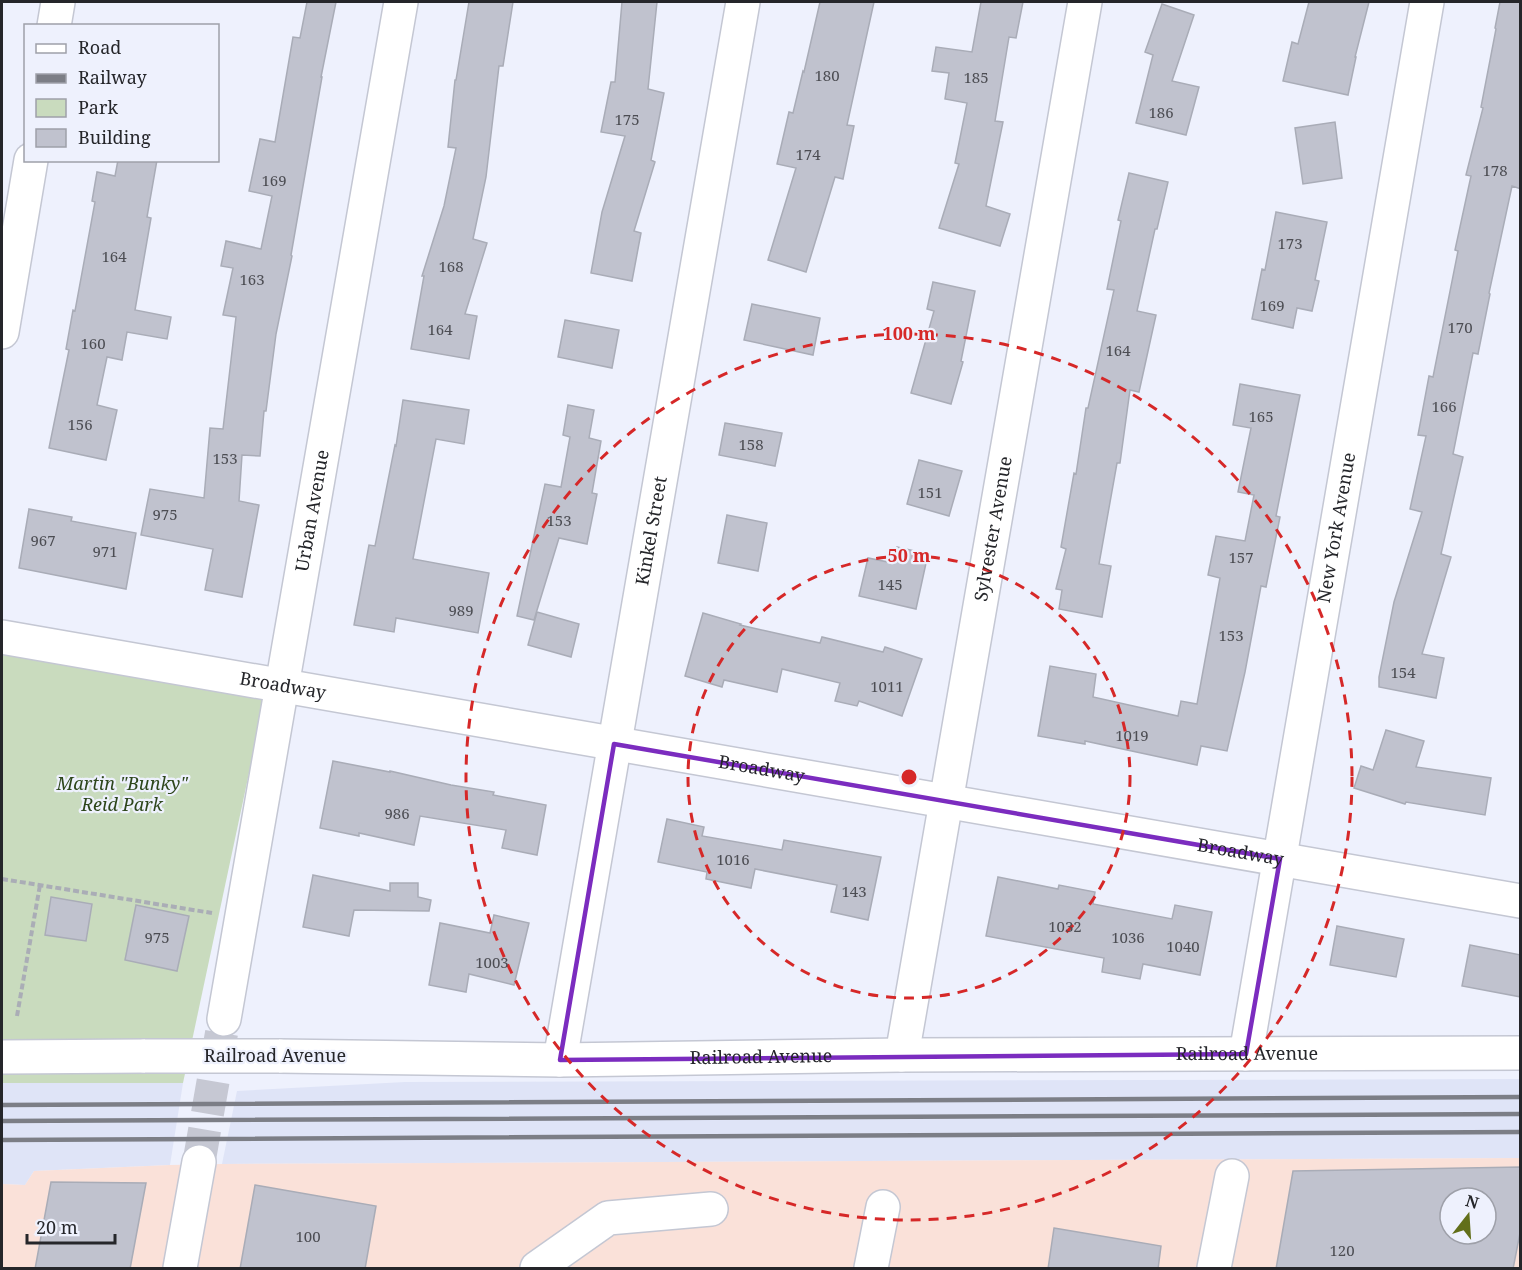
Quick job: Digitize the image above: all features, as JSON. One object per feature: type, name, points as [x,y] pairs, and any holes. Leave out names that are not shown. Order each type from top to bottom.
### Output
[{"type":"street","points":[[54,24],[58,2]]},
{"type":"street","name":"Urban Avenue","points":[[224,1019],[400,2]]},
{"type":"street","name":"Kinkel Street","points":[[560,1060],[742,2]]},
{"type":"street","name":"Sylvester Avenue","points":[[902,1055],[1085,2]]},
{"type":"street","name":"New York Avenue","points":[[1246,1054],[1427,2]]},
{"type":"street","points":[[2,332],[31,162]]},
{"type":"street","name":"Broadway","points":[[2,637],[1521,901]]},
{"type":"street","name":"Railroad Avenue","points":[[2,1058],[279,1056],[560,1060],[902,1055],[1521,1053]]},
{"type":"street","points":[[180,1269],[199,1162]]},
{"type":"street","points":[[1214,1269],[1232,1176]]},
{"type":"street","points":[[871,1269],[883,1206]]},
{"type":"street","points":[[537,1269],[608,1218],[711,1209]]},
{"type":"path","points":[[2,879],[213,913]]},
{"type":"path","points":[[17,1016],[40,885]]},
{"type":"highlighted area","points":[[614,744],[1280,859],[1246,1054],[560,1060]]},
{"type":"shaded area","points":[[1520,1079],[1520,1158],[222,1164],[237,1091],[405,1082]]},
{"type":"shaded area","points":[[2,1083],[183,1083],[170,1165],[34,1171],[25,1185],[2,1184]]},
{"type":"shaded area","points":[[1520,1158],[1520,1268],[2,1268],[2,1184],[25,1185],[34,1171],[170,1165]]},
{"type":"green space","name":"Martin \"Bunky\" Reid Park","points":[[2,651],[265,698],[183,1083],[2,1083]]},
{"type":"building","points":[[307,2],[336,2],[321,77],[292,256],[276,334],[266,411],[264,411],[260,456],[242,455],[239,501],[259,505],[242,597],[205,590],[213,549],[141,535],[150,489],[204,498],[210,428],[223,429],[236,317],[223,315],[233,268],[221,266],[226,241],[261,249],[272,196],[249,191],[260,139],[275,142],[293,37],[300,38]]},
{"type":"building","points":[[469,2],[513,2],[503,66],[499,66],[486,177],[473,239],[487,243],[465,314],[477,316],[469,359],[411,349],[424,276],[422,276],[444,206],[456,148],[448,147],[455,80]]},
{"type":"building","points":[[622,2],[657,2],[648,89],[664,93],[651,160],[655,162],[634,231],[641,233],[632,281],[591,273],[602,212],[625,136],[601,132],[611,82],[615,82]]},
{"type":"building","points":[[820,2],[874,2],[847,125],[854,126],[843,179],[835,177],[806,272],[768,260],[796,168],[777,164],[789,112],[793,113],[804,72]]},
{"type":"building","points":[[981,2],[1023,2],[1016,38],[1009,37],[995,121],[1003,122],[986,206],[1010,214],[1000,246],[939,228],[959,164],[955,163],[967,103],[945,99],[949,73],[932,71],[936,47],[972,52]]},
{"type":"building","points":[[1309,2],[1369,2],[1348,95],[1283,81],[1292,42],[1298,44]]},
{"type":"building","points":[[1500,2],[1521,2],[1521,189],[1512,186],[1478,354],[1473,353],[1453,454],[1463,457],[1441,554],[1451,557],[1422,654],[1444,658],[1436,698],[1379,687],[1379,677],[1394,602],[1422,512],[1410,509],[1426,436],[1418,435],[1429,376],[1433,377],[1458,251],[1455,250],[1471,176],[1466,175],[1483,108],[1481,107]]},
{"type":"building","points":[[1162,4],[1194,15],[1172,81],[1199,87],[1186,135],[1136,123],[1153,55],[1145,52]]},
{"type":"building","points":[[1335,122],[1342,178],[1303,184],[1295,128]]},
{"type":"building","points":[[118,162],[157,162],[147,217],[151,218],[135,310],[171,317],[167,339],[127,332],[122,360],[107,357],[97,405],[117,410],[106,460],[49,448],[95,202],[92,201],[97,172],[115,176]]},
{"type":"building","points":[[1129,173],[1168,182],[1137,311],[1156,315],[1139,392],[1130,390],[1120,463],[1117,463],[1099,564],[1111,566],[1102,617],[1059,609],[1062,590],[1056,589],[1066,549],[1061,547],[1074,473],[1076,474],[1086,408],[1088,408],[1114,290],[1107,289],[1121,221],[1118,220]]},
{"type":"building","points":[[1276,212],[1327,222],[1315,280],[1319,281],[1312,311],[1297,308],[1293,328],[1252,319],[1262,269],[1265,270]]},
{"type":"building","points":[[933,282],[975,291],[961,361],[963,362],[951,404],[911,393],[934,311],[927,309]]},
{"type":"building","points":[[752,304],[820,318],[813,355],[744,340]]},
{"type":"building","points":[[565,320],[619,330],[612,368],[558,357]]},
{"type":"building","points":[[1240,384],[1300,395],[1276,516],[1280,517],[1266,587],[1261,586],[1227,751],[1201,746],[1197,765],[1085,741],[1085,744],[1038,736],[1050,666],[1096,674],[1093,697],[1178,716],[1181,701],[1197,704],[1220,578],[1208,575],[1216,536],[1245,541],[1254,495],[1238,492],[1251,428],[1233,425]]},
{"type":"building","points":[[403,400],[469,410],[464,444],[436,439],[413,559],[489,573],[478,633],[396,618],[394,632],[354,625],[369,545],[375,546]]},
{"type":"building","points":[[568,405],[594,410],[589,438],[601,441],[592,493],[597,494],[587,544],[559,538],[534,620],[517,616],[545,484],[561,487],[570,437],[563,435]]},
{"type":"building","points":[[725,423],[782,433],[775,466],[719,455]]},
{"type":"building","points":[[919,460],[962,471],[949,516],[907,504]]},
{"type":"building","points":[[29,509],[72,517],[71,521],[136,533],[126,589],[19,568]]},
{"type":"building","points":[[727,515],[767,523],[758,571],[718,563]]},
{"type":"building","points":[[897,547],[928,554],[916,609],[859,596],[868,558],[893,563]]},
{"type":"building","points":[[537,612],[579,624],[571,657],[528,645]]},
{"type":"building","points":[[703,613],[740,625],[820,643],[822,637],[883,652],[885,647],[922,659],[902,716],[859,701],[857,706],[835,701],[840,683],[782,669],[777,692],[724,680],[722,687],[685,676]]},
{"type":"building","points":[[1386,730],[1424,741],[1416,767],[1491,778],[1485,815],[1406,802],[1405,804],[1354,788],[1361,766],[1373,770]]},
{"type":"building","points":[[333,761],[494,792],[493,795],[546,805],[537,855],[502,848],[506,830],[420,816],[414,845],[359,833],[359,836],[320,828]]},
{"type":"building","points":[[667,819],[704,827],[702,836],[782,850],[784,840],[881,857],[868,920],[831,912],[837,885],[755,869],[751,888],[706,879],[707,872],[658,862]]},
{"type":"building","points":[[313,875],[390,891],[390,883],[418,883],[418,897],[431,900],[429,911],[354,910],[349,936],[303,927]]},
{"type":"building","points":[[998,877],[1058,889],[1059,885],[1095,892],[1093,904],[1172,919],[1175,905],[1212,912],[1200,975],[1143,964],[1140,979],[1102,972],[1104,958],[986,936]]},
{"type":"building","points":[[51,897],[92,904],[86,941],[45,935]]},
{"type":"building","points":[[136,905],[189,916],[177,971],[125,960]]},
{"type":"building","points":[[494,915],[529,923],[514,985],[469,974],[466,992],[429,985],[440,923],[490,933]]},
{"type":"building","points":[[1337,926],[1404,939],[1396,977],[1330,965]]},
{"type":"building","points":[[1470,945],[1521,955],[1521,997],[1462,986]]},
{"type":"building","points":[[1521,1167],[1521,1228],[1513,1269],[1276,1269],[1293,1171]]},
{"type":"building","points":[[51,1182],[146,1183],[130,1269],[35,1269]]},
{"type":"building","points":[[255,1185],[376,1206],[365,1269],[240,1269]]},
{"type":"building","points":[[1054,1228],[1161,1246],[1158,1269],[1048,1269]]},
{"type":"tunnel","points":[[199,1162],[224,1019]]},
{"type":"railway","points":[[2,1105],[1520,1097]]},
{"type":"railway","points":[[2,1121],[1520,1114]]},
{"type":"railway","points":[[2,1140],[1520,1132]]}]
